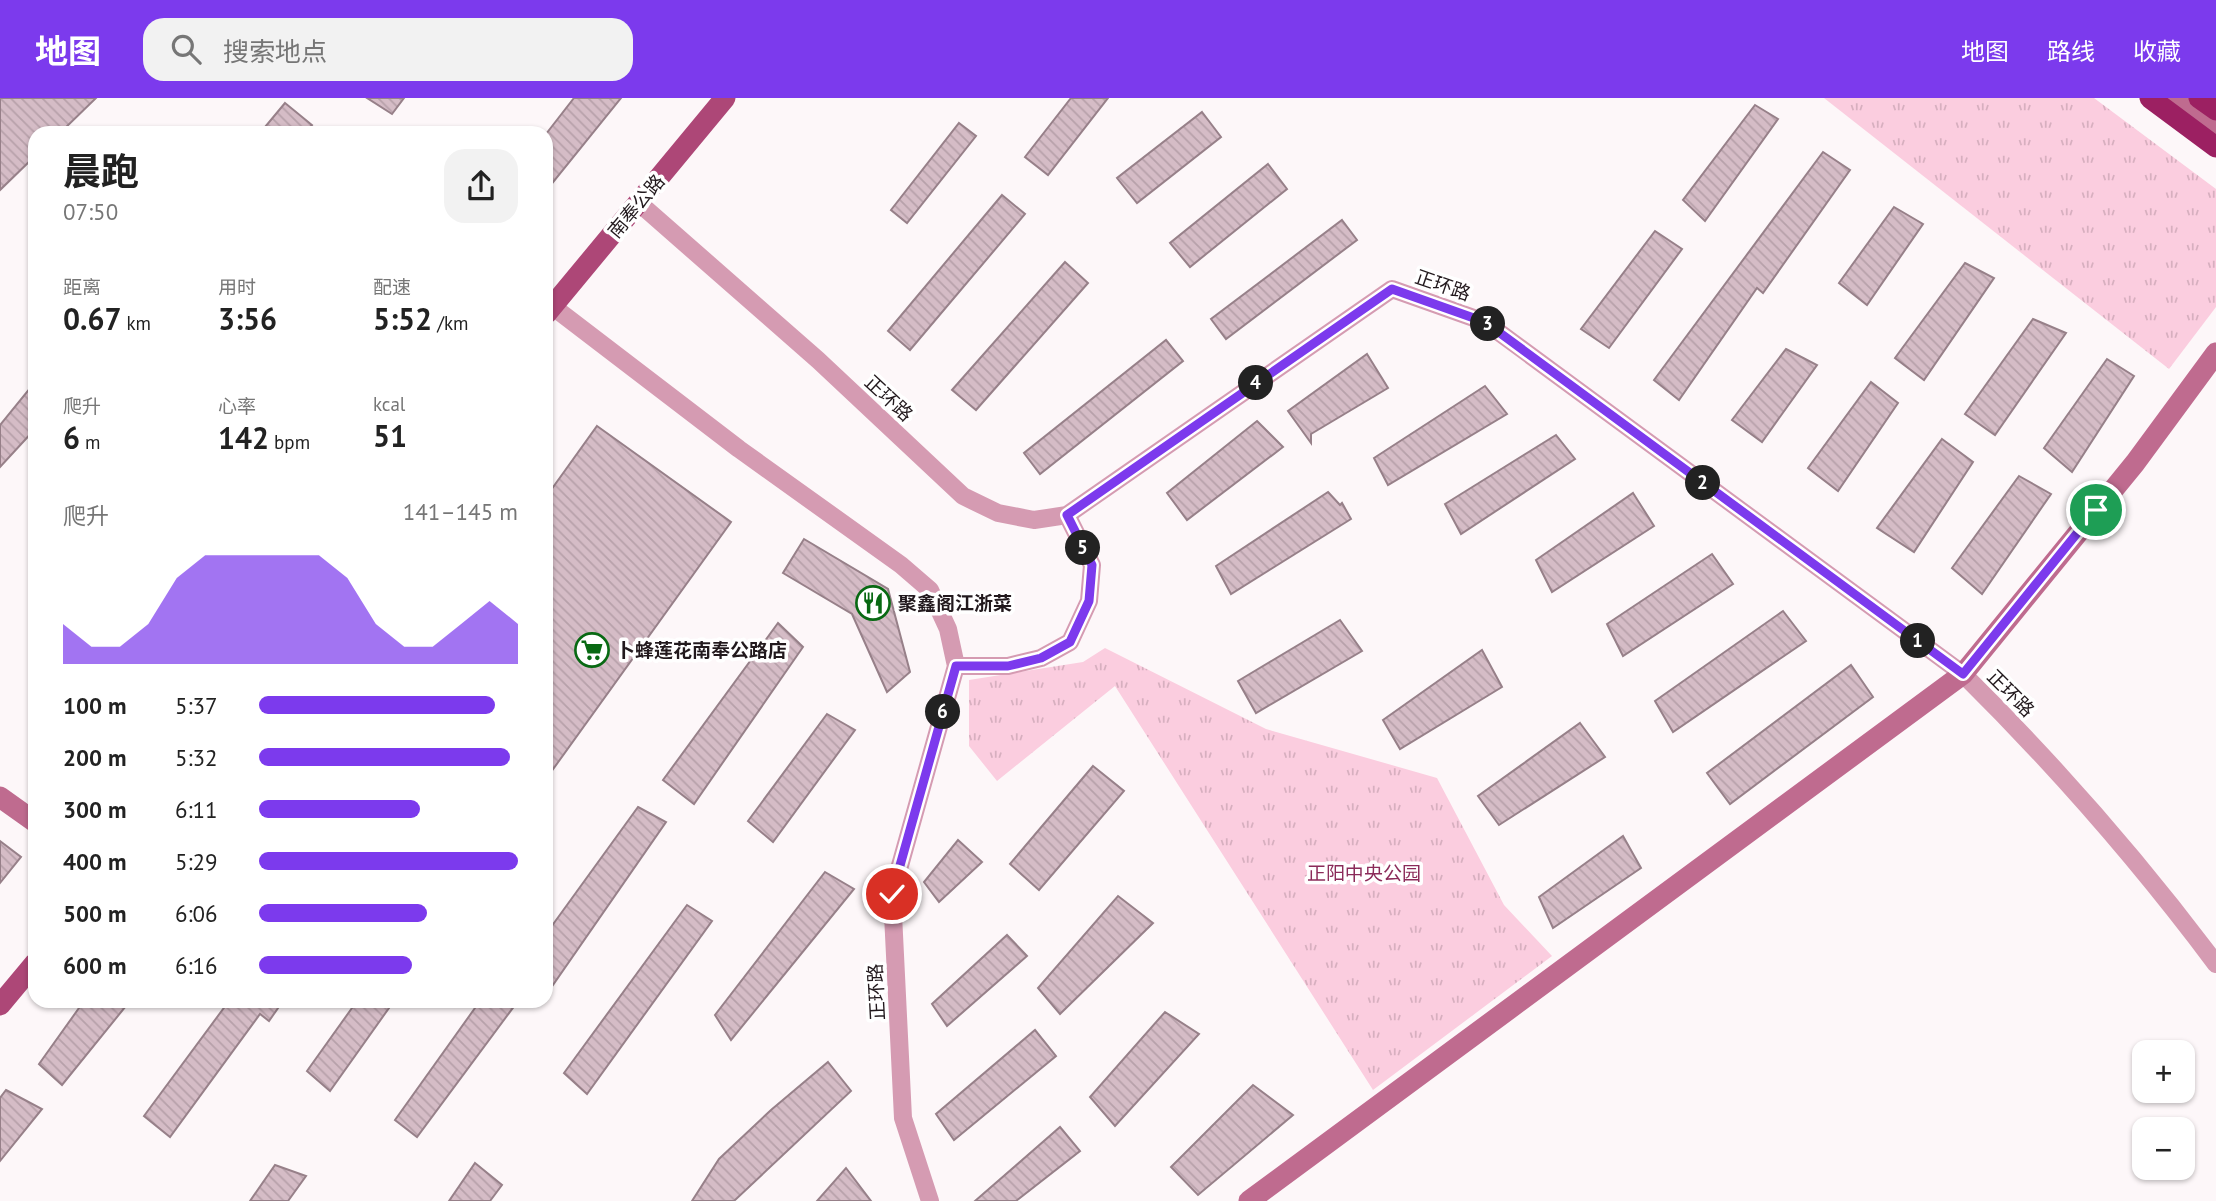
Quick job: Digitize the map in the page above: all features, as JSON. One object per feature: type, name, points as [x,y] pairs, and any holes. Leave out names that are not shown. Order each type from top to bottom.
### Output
[{"type":"highway","points":[[2150,98],[2216,147]]},
{"type":"highway","points":[[2199,98],[2216,110]]},
{"type":"main road","name":"南奉公路","points":[[553,305],[725,98]]},
{"type":"main road","points":[[2175,98],[2216,128]]},
{"type":"main road","points":[[1249,1201],[1963,674],[2135,463],[2216,353]]},
{"type":"main road","points":[[0,797],[28,817]]},
{"type":"main road","points":[[0,1005],[28,971]]},
{"type":"street","name":"正环路","points":[[639,203],[818,360],[962,496],[998,513],[1034,520],[1067,515],[1392,289],[1485,322],[1963,674],[2021,731],[2162,891],[2216,964]]},
{"type":"street","name":"正环路","points":[[553,313],[901,565],[930,590],[948,629],[956,666],[892,894],[903,1118],[930,1201]]},
{"type":"street","points":[[956,666],[1008,666],[1041,658],[1070,642],[1089,601],[1092,565],[1067,515]]},
{"type":"green space","points":[[1824,98],[2094,98],[2216,189],[2216,307],[2169,369]]},
{"type":"green space","name":"正阳中央公园","points":[[1105,648],[1266,729],[1437,778],[1504,905],[1552,956],[1373,1090],[1115,686],[997,781],[969,746],[969,680],[1083,662]]},
{"type":"building","points":[[0,98],[96,98],[67,126],[28,126],[28,163],[0,190]]},
{"type":"building","points":[[367,98],[404,98],[392,114]]},
{"type":"building","points":[[574,98],[621,98],[553,182],[552,126]]},
{"type":"building","points":[[1071,98],[1108,98],[1048,175],[1025,157]]},
{"type":"building","points":[[285,103],[312,125],[311,126],[266,126]]},
{"type":"building","points":[[1755,105],[1778,119],[1705,221],[1683,200]]},
{"type":"building","points":[[1202,112],[1221,137],[1137,203],[1117,178]]},
{"type":"building","points":[[959,123],[976,136],[907,223],[891,210]]},
{"type":"building","points":[[1823,152],[1850,170],[1763,293],[1757,288],[1679,400],[1654,380]]},
{"type":"building","points":[[1268,164],[1287,189],[1190,267],[1170,243]]},
{"type":"building","points":[[1002,195],[1025,214],[910,350],[888,331]]},
{"type":"building","points":[[1894,207],[1923,224],[1867,305],[1839,283]]},
{"type":"building","points":[[1342,220],[1357,240],[1226,339],[1211,319]]},
{"type":"building","points":[[1655,231],[1682,249],[1609,348],[1581,329]]},
{"type":"building","points":[[1065,262],[1088,283],[976,410],[952,390]]},
{"type":"building","points":[[1965,263],[1994,278],[1924,380],[1895,358]]},
{"type":"building","points":[[2033,319],[2066,333],[1995,435],[1965,414]]},
{"type":"building","points":[[1166,340],[1183,361],[1040,474],[1024,453]]},
{"type":"building","points":[[1786,349],[1817,365],[1762,442],[1732,420]]},
{"type":"building","points":[[1367,354],[1388,388],[1311,434],[1311,443],[1288,411]]},
{"type":"building","points":[[2107,359],[2134,376],[2072,472],[2044,448]]},
{"type":"building","points":[[1871,382],[1898,403],[1838,491],[1808,468]]},
{"type":"building","points":[[1485,386],[1507,414],[1388,485],[1374,458]]},
{"type":"building","points":[[28,391],[28,437],[0,467],[0,425]]},
{"type":"building","points":[[1257,421],[1283,447],[1187,520],[1167,493]]},
{"type":"building","name":"卜蜂莲花南奉公路店","points":[[597,426],[731,522],[553,769],[553,487]]},
{"type":"building","points":[[1556,435],[1575,459],[1461,534],[1445,504]]},
{"type":"building","points":[[1942,439],[1973,462],[1914,552],[1877,528]]},
{"type":"building","points":[[2019,476],[2051,494],[1982,594],[1952,568]]},
{"type":"building","points":[[1328,492],[1340,505],[1342,503],[1351,519],[1231,594],[1216,566]]},
{"type":"building","points":[[1633,493],[1654,526],[1552,592],[1536,560]]},
{"type":"building","points":[[804,539],[888,589],[910,672],[887,692],[852,614],[783,573]]},
{"type":"building","points":[[1712,554],[1733,584],[1623,656],[1607,624]]},
{"type":"building","points":[[1783,611],[1806,641],[1673,732],[1655,701]]},
{"type":"building","points":[[1340,620],[1362,651],[1256,713],[1238,681]]},
{"type":"building","points":[[778,623],[803,647],[694,804],[663,780]]},
{"type":"building","points":[[1482,650],[1502,687],[1400,749],[1383,720]]},
{"type":"building","points":[[1851,665],[1873,697],[1730,804],[1707,773]]},
{"type":"building","points":[[827,714],[855,730],[773,842],[748,821]]},
{"type":"building","points":[[1580,723],[1605,757],[1499,825],[1478,796]]},
{"type":"building","points":[[1093,766],[1124,791],[1039,890],[1010,864]]},
{"type":"building","points":[[638,807],[666,822],[553,985],[553,924]]},
{"type":"building","points":[[1623,836],[1641,868],[1553,928],[1539,897]]},
{"type":"building","points":[[958,840],[982,862],[939,902],[924,882]]},
{"type":"building","points":[[0,841],[21,857],[0,883]]},
{"type":"building","points":[[825,872],[854,889],[731,1040],[715,1015]]},
{"type":"building","points":[[1118,896],[1153,923],[1060,1014],[1038,988]]},
{"type":"building","points":[[687,905],[712,921],[587,1094],[564,1073]]},
{"type":"building","points":[[1007,935],[1027,956],[947,1026],[932,1004]]},
{"type":"building","points":[[79,1008],[124,1008],[62,1085],[39,1064]]},
{"type":"building","points":[[224,1008],[278,1008],[269,1021],[260,1014],[170,1137],[144,1116]]},
{"type":"building","points":[[352,1008],[389,1008],[330,1091],[307,1071]]},
{"type":"building","points":[[475,1008],[513,1008],[417,1137],[395,1120]]},
{"type":"building","points":[[1165,1012],[1199,1034],[1115,1126],[1090,1097]]},
{"type":"building","points":[[1035,1030],[1056,1056],[954,1140],[936,1114]]},
{"type":"building","points":[[828,1062],[851,1091],[734,1201],[692,1201],[719,1159]]},
{"type":"building","points":[[1253,1085],[1293,1115],[1198,1195],[1171,1167]]},
{"type":"building","points":[[6,1090],[42,1109],[0,1161],[0,1098]]},
{"type":"building","points":[[1060,1127],[1080,1151],[1016,1201],[975,1201]]},
{"type":"building","points":[[475,1163],[502,1185],[490,1201],[449,1201]]},
{"type":"building","points":[[275,1165],[306,1176],[288,1201],[250,1201]]},
{"type":"building","points":[[846,1168],[871,1201],[817,1201]]},
{"type":"place","name":"聚鑫阁江浙菜","points":[[873,603]]},
{"type":"place","name":"卜蜂莲花南奉公路店","points":[[592,650]]},
{"type":"route","points":[[892,894],[956,666],[1008,666],[1041,658],[1070,642],[1089,601],[1092,565],[1067,515],[1392,289],[1485,322],[1963,674],[2096,510]]}]
